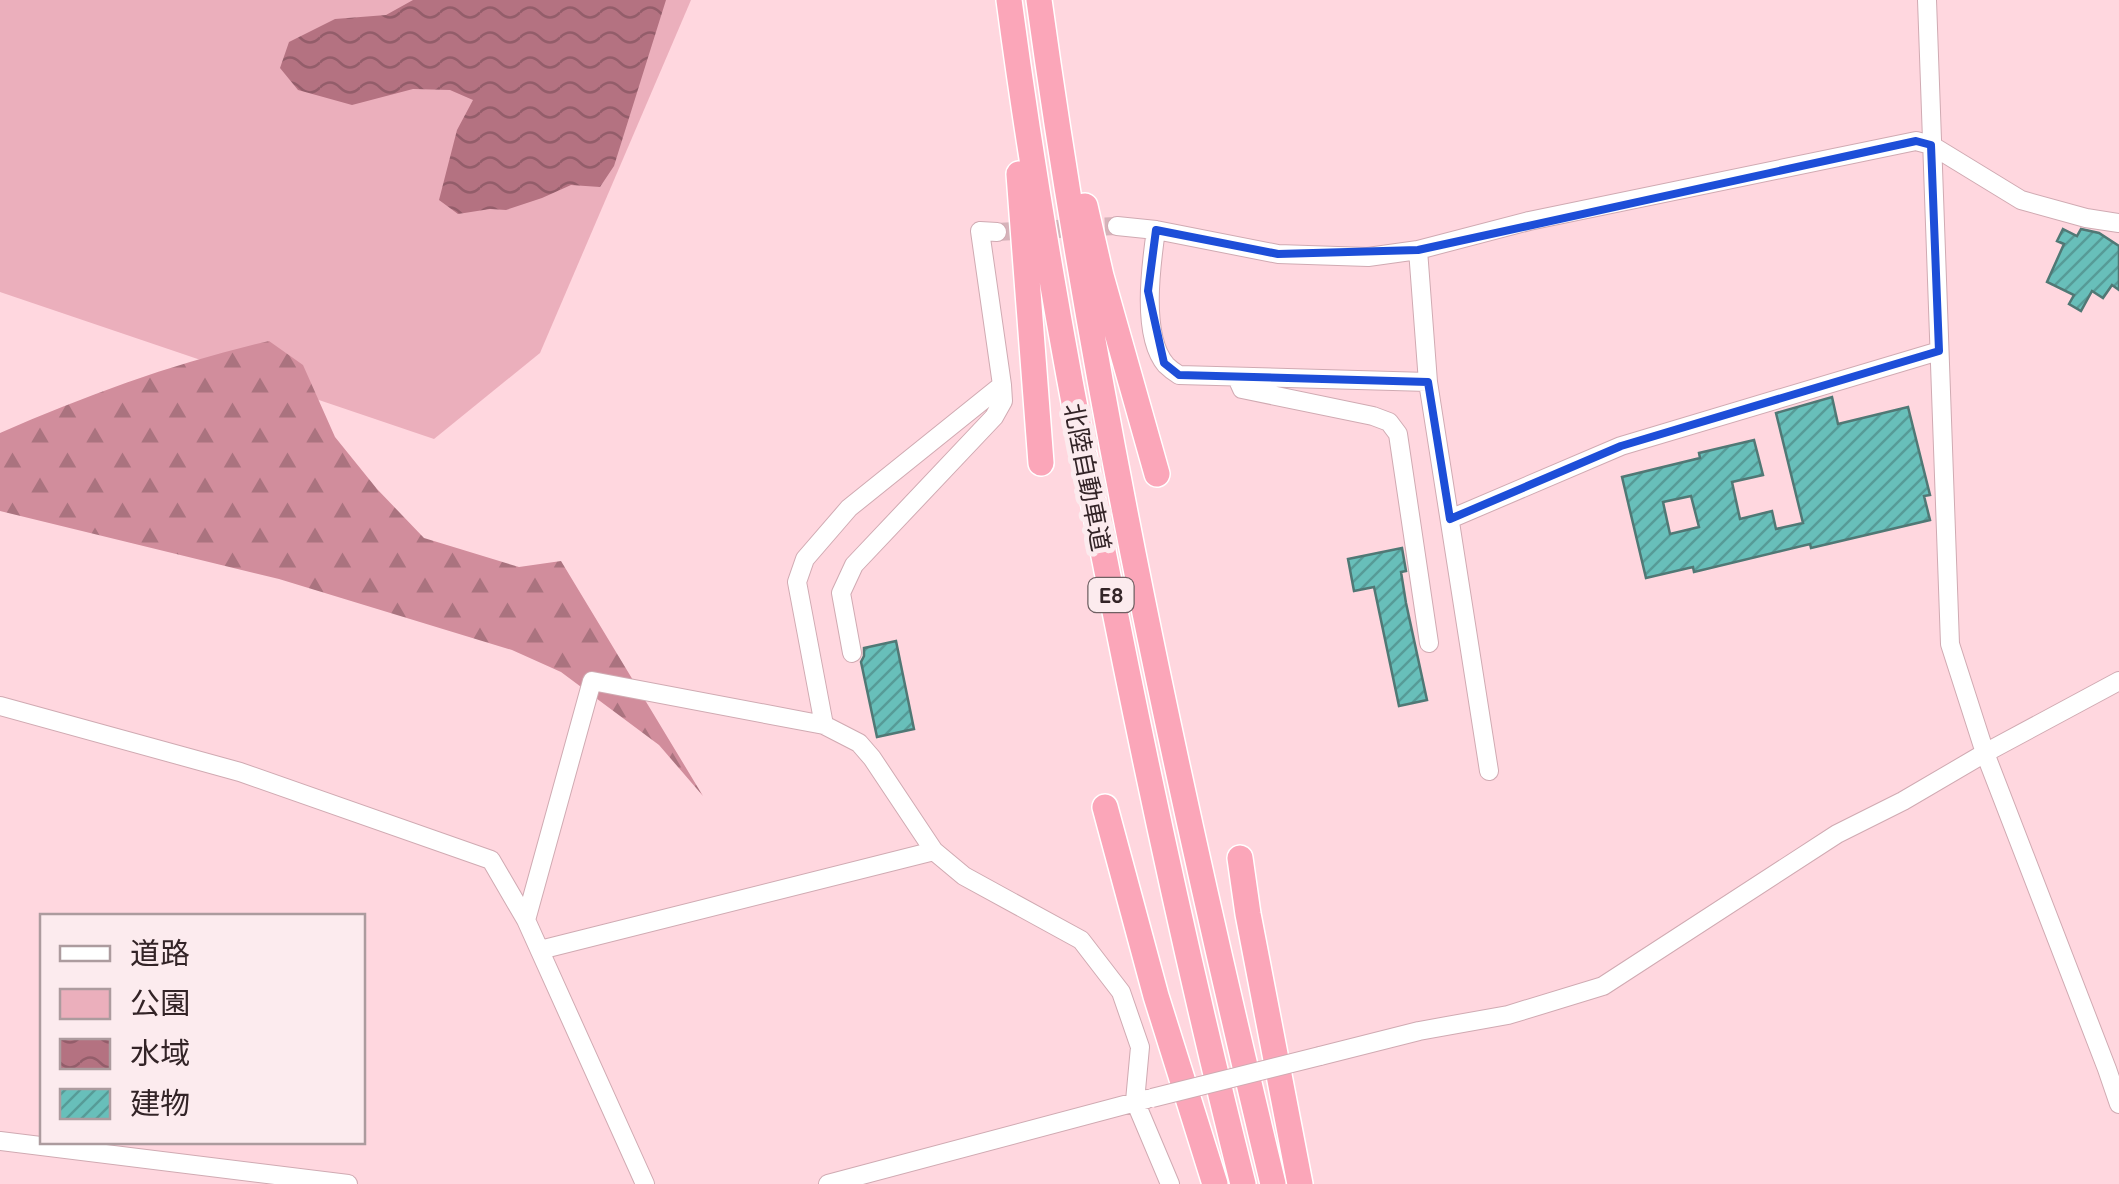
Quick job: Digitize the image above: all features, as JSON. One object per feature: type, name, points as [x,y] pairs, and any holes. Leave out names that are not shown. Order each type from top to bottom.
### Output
[{"type":"highway","points":[[998,0],[1020,189],[1040,463]]},
{"type":"highway","name":"北陸自動車道","points":[[1008,0],[1039,209],[1082,448],[1189,964],[1243,1184]]},
{"type":"highway","points":[[1042,0],[1093,240],[1157,474]]},
{"type":"highway","name":"北陸自動車道","points":[[1042,0],[1064,173],[1123,501],[1212,931],[1273,1184]]},
{"type":"highway","points":[[1105,807],[1166,1032],[1215,1184]]},
{"type":"highway","points":[[1240,858],[1300,1184]]},
{"type":"street","points":[[1927,0],[1950,644],[1985,753],[2119,1104]]},
{"type":"street","points":[[1117,226],[1278,254],[1368,257],[1418,250],[1529,221],[1916,142],[1930,145],[2020,200],[2119,223]]},
{"type":"street","points":[[1156,230],[1148,291],[1155,342],[1164,363],[1178,375],[1428,382]]},
{"type":"street","points":[[852,652],[841,593],[854,565],[994,417],[1003,401],[980,232],[997,232]]},
{"type":"street","points":[[1418,250],[1428,382],[1489,771]]},
{"type":"street","points":[[1450,519],[1621,446],[1939,351]]},
{"type":"street","points":[[1238,378],[1242,389],[1374,416],[1389,422],[1398,434],[1429,643]]},
{"type":"street","points":[[824,725],[797,582],[806,558],[849,508],[1002,385]]},
{"type":"street","points":[[526,920],[592,681],[824,725],[859,743],[934,850],[964,876],[1081,940],[1121,992],[1140,1047],[1144,1100],[1170,1184]]},
{"type":"street","points":[[828,1184],[1418,1031],[1508,1016],[1603,986],[1837,834],[2119,681]]},
{"type":"street","points":[[0,706],[240,772],[490,860],[526,920],[645,1184]]},
{"type":"street","points":[[540,950],[934,850]]},
{"type":"street","points":[[0,1142],[348,1184]]},
{"type":"highlighted area","points":[[1916,141],[1931,145],[1939,351],[1621,446],[1450,519],[1428,382],[1179,375],[1164,363],[1148,291],[1156,230],[1278,254],[1418,250]]},
{"type":"green space","points":[[0,0],[691,0],[540,353],[434,439],[0,292]]},
{"type":"green space","points":[[269,341],[303,365],[335,437],[424,538],[519,567],[561,561],[703,796],[659,745],[561,672],[512,650],[279,579],[0,511],[0,433],[133,381]]},
{"type":"water","points":[[413,0],[666,0],[614,166],[600,187],[571,185],[506,210],[458,214],[439,200],[457,130],[473,100],[450,90],[413,89],[352,105],[298,90],[280,68],[289,42],[335,19],[386,15]]},
{"type":"building","points":[[2063,229],[2077,236],[2081,229],[2099,233],[2119,246],[2119,290],[2112,285],[2103,298],[2092,291],[2081,311],[2069,304],[2074,295],[2047,282],[2064,244],[2057,241]]},
{"type":"building","points":[[1832,397],[1838,424],[1908,407],[1930,495],[1924,496],[1930,520],[1694,572],[1693,567],[1646,578],[1622,477],[1754,440],[1763,475],[1732,482],[1740,519],[1772,511],[1776,529],[1803,523],[1776,413]],"holes":[[[1691,496],[1699,527],[1670,534],[1663,502]]]},
{"type":"building","points":[[1402,548],[1406,603],[1427,700],[1399,706],[1374,587],[1354,591],[1348,559]]},
{"type":"building","points":[[896,641],[914,729],[877,737],[861,662],[864,648]]},
{"type":"tunnel","points":[[997,232],[1117,226]]}]
